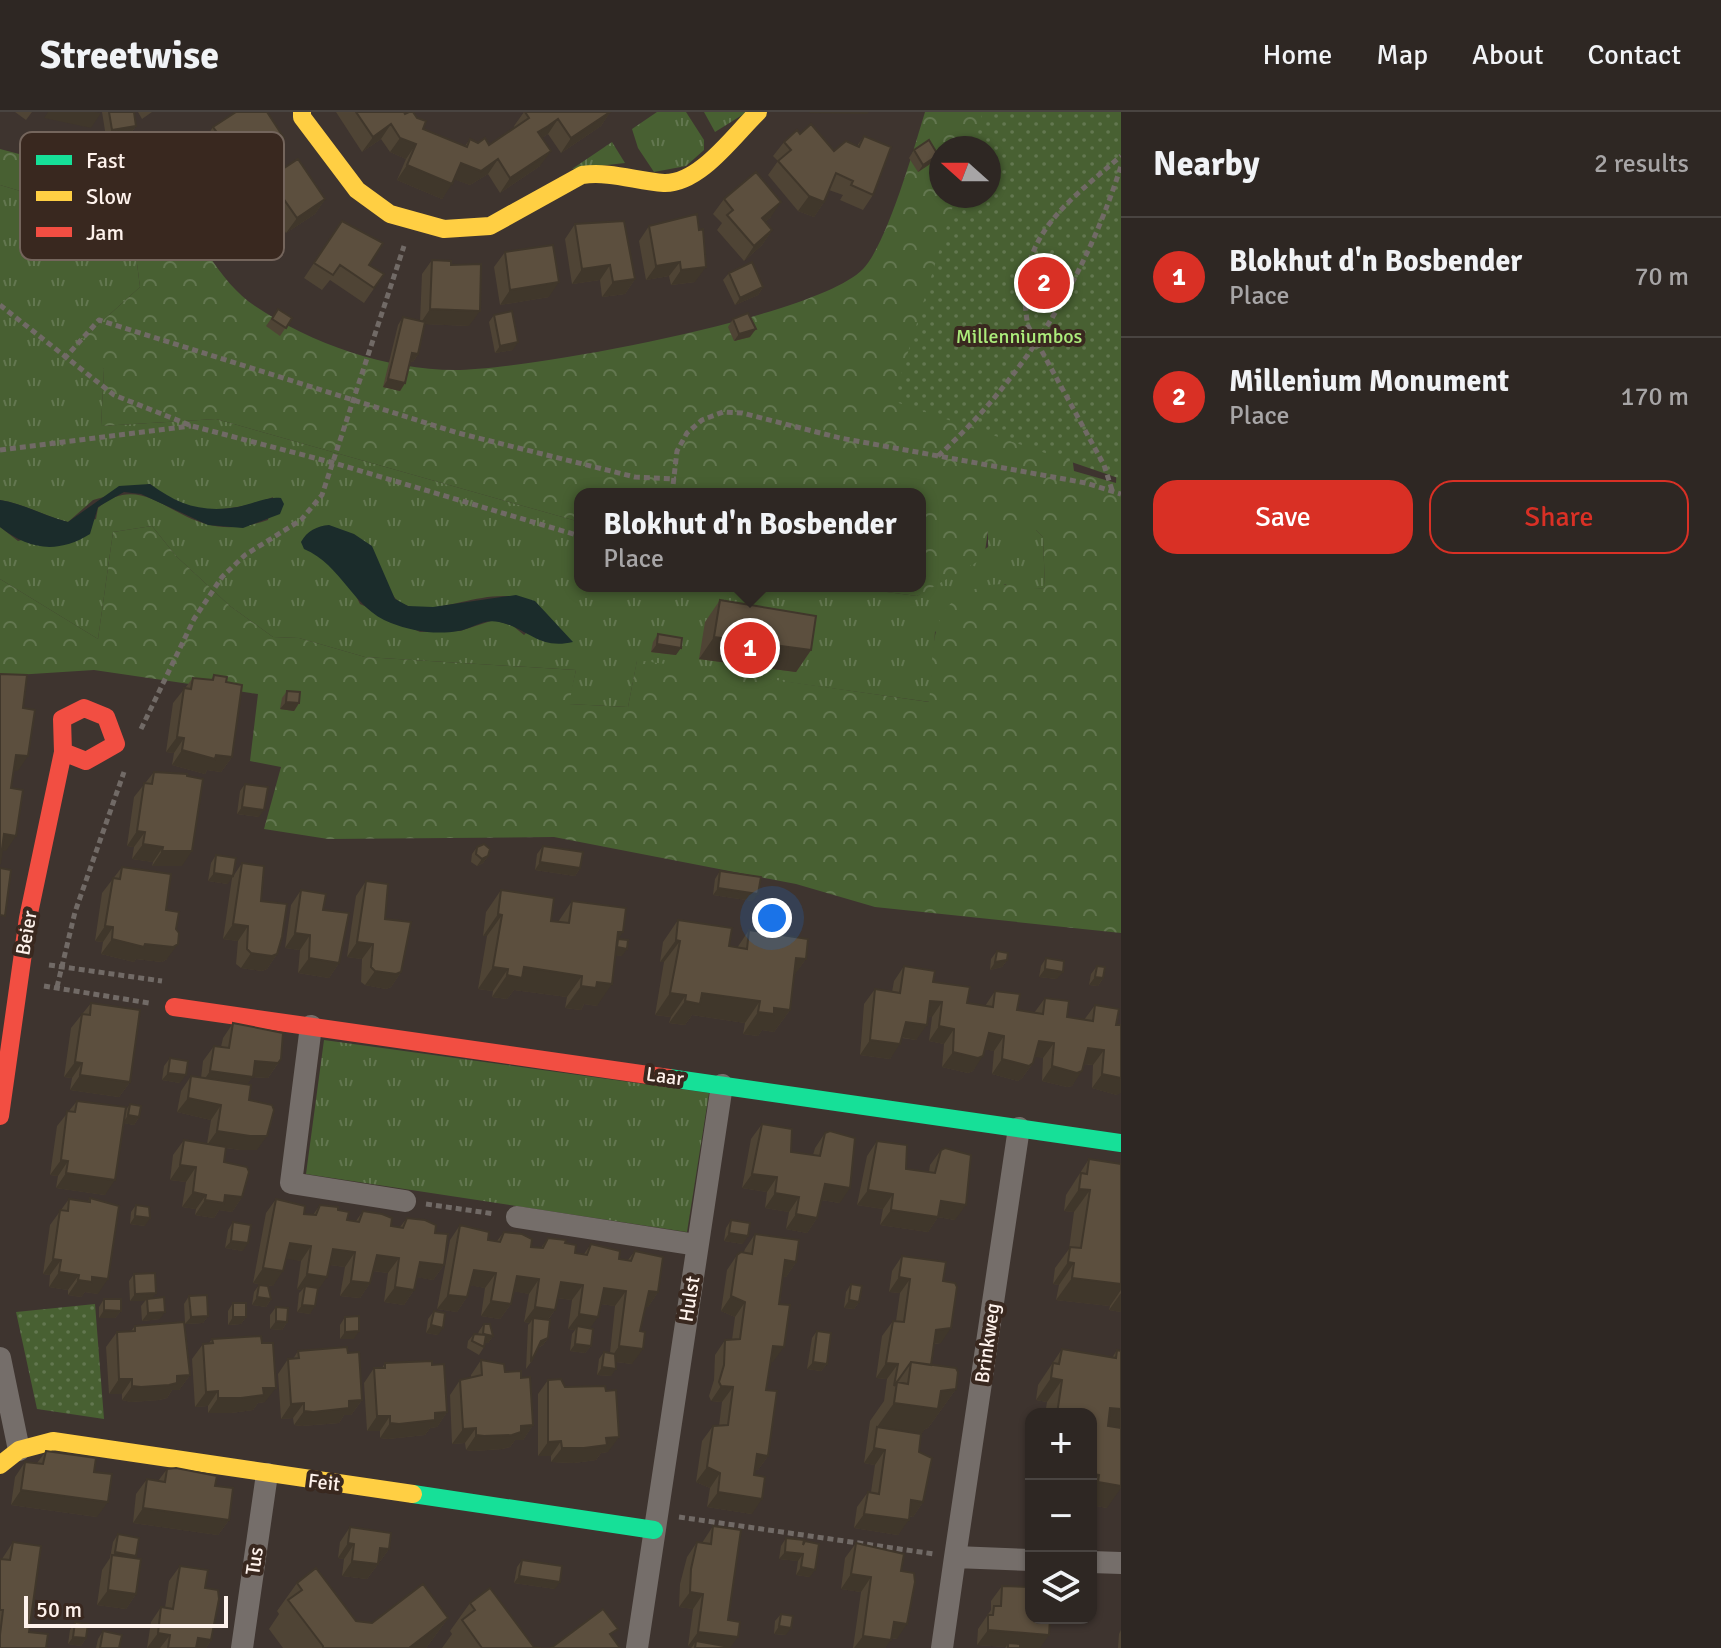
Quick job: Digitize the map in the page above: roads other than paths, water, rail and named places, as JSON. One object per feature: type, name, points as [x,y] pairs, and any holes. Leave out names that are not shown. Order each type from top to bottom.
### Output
[{"type":"street","points":[[302,112],[302,117],[357,190],[390,214],[444,229],[490,226],[582,175],[598,173],[667,183],[691,177],[758,112]]},
{"type":"street","name":"Beier","points":[[0,1116],[17,982],[63,752]]},
{"type":"street","name":"Laar","points":[[174,1007],[1019,1128]]},
{"type":"street","points":[[311,1026],[291,1183],[405,1201]]},
{"type":"street","name":"Hulst","points":[[655,1522],[722,1085]]},
{"type":"street","points":[[1019,1128],[1121,1143]]},
{"type":"street","name":"Brinkweg","points":[[942,1648],[1019,1128]]},
{"type":"street","points":[[517,1217],[697,1245]]},
{"type":"street","points":[[0,1358],[19,1450]]},
{"type":"street","name":"Feit","points":[[0,1465],[19,1450],[53,1441],[267,1474],[655,1522]]},
{"type":"street","name":"Tus","points":[[242,1648],[267,1474]]},
{"type":"street","points":[[637,1648],[655,1522]]},
{"type":"street","points":[[955,1557],[1025,1560]]},
{"type":"street","points":[[1097,1562],[1121,1563]]},
{"type":"place","name":"Millenium Monument","points":[[1044,283]]},
{"type":"place","name":"Blokhut d'n Bosbender","points":[[750,648]]},
{"type":"park label","name":"Millenniumbos","points":[[1019,336]]}]
